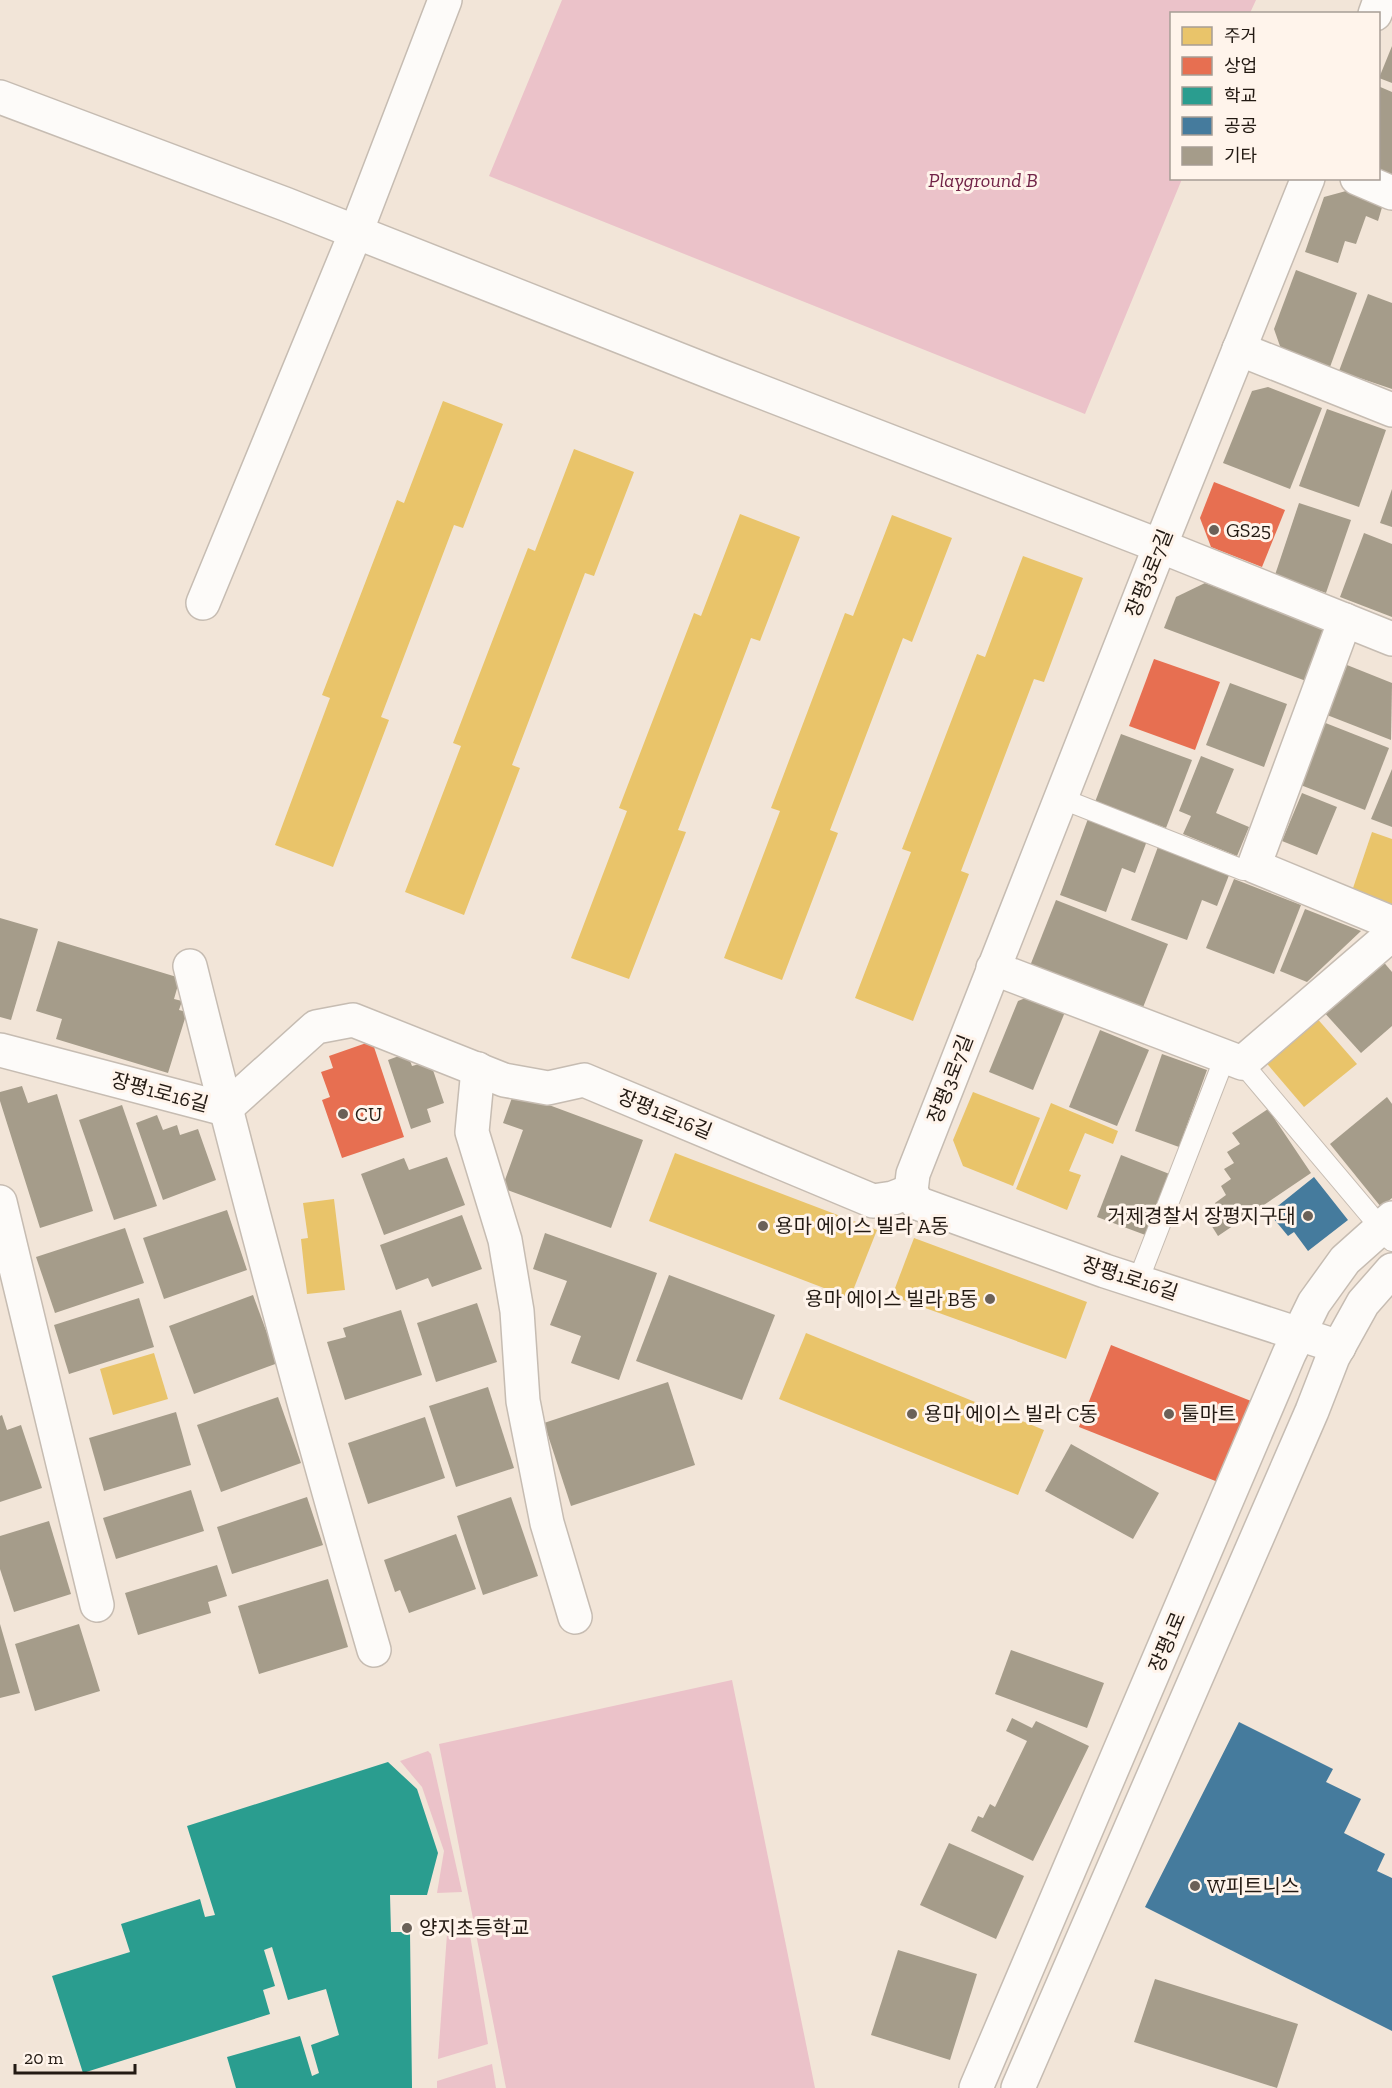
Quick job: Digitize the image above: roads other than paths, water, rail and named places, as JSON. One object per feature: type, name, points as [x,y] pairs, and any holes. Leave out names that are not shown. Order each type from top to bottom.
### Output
[{"type":"street","points":[[203,603],[356,232],[445,0]]},
{"type":"street","points":[[0,98],[356,232],[1392,639]]},
{"type":"street","name":"장평3로7길","points":[[911,1191],[913,1174],[993,968],[1307,180]]},
{"type":"street","points":[[1362,180],[1392,192]]},
{"type":"street","points":[[1239,349],[1392,410]]},
{"type":"street","points":[[1345,620],[1254,866],[1392,923]]},
{"type":"street","points":[[993,968],[1233,1060],[1392,934]]},
{"type":"street","points":[[190,966],[225,1109],[334,1513],[374,1650]]},
{"type":"street","name":"장평1로16길","points":[[0,1050],[225,1109],[316,1027],[353,1020],[504,1080],[548,1088],[584,1080],[873,1201],[893,1198],[911,1191],[917,1203],[1138,1281],[1339,1347]]},
{"type":"street","points":[[478,1069],[472,1132],[505,1240],[517,1311],[522,1401],[547,1523],[575,1617]]},
{"type":"street","points":[[0,1202],[97,1605]]},
{"type":"street","name":"장평1로","points":[[976,2088],[1314,1303],[1345,1260],[1388,1229]]},
{"type":"street","name":"장평1로","points":[[1018,2088],[1339,1347],[1363,1303],[1392,1270]]},
{"type":"lane","points":[[1060,798],[1243,870],[1254,866]]},
{"type":"lane","points":[[1138,1281],[1233,1060],[1388,1229]]},
{"type":"place","name":"GS25","points":[[1214,530]]},
{"type":"place","name":"CU","points":[[343,1114]]},
{"type":"place","name":"거제경찰서 장평지구대","points":[[1308,1216]]},
{"type":"place","name":"용마 에이스 빌라 A동","points":[[763,1226]]},
{"type":"place","name":"용마 에이스 빌라 B동","points":[[990,1299]]},
{"type":"place","name":"용마 에이스 빌라 C동","points":[[912,1414]]},
{"type":"place","name":"툴마트","points":[[1169,1414]]},
{"type":"place","name":"W피트니스","points":[[1195,1886]]},
{"type":"place","name":"양지초등학교","points":[[407,1928]]},
{"type":"park label","name":"Playground B","points":[[983,180]]}]
